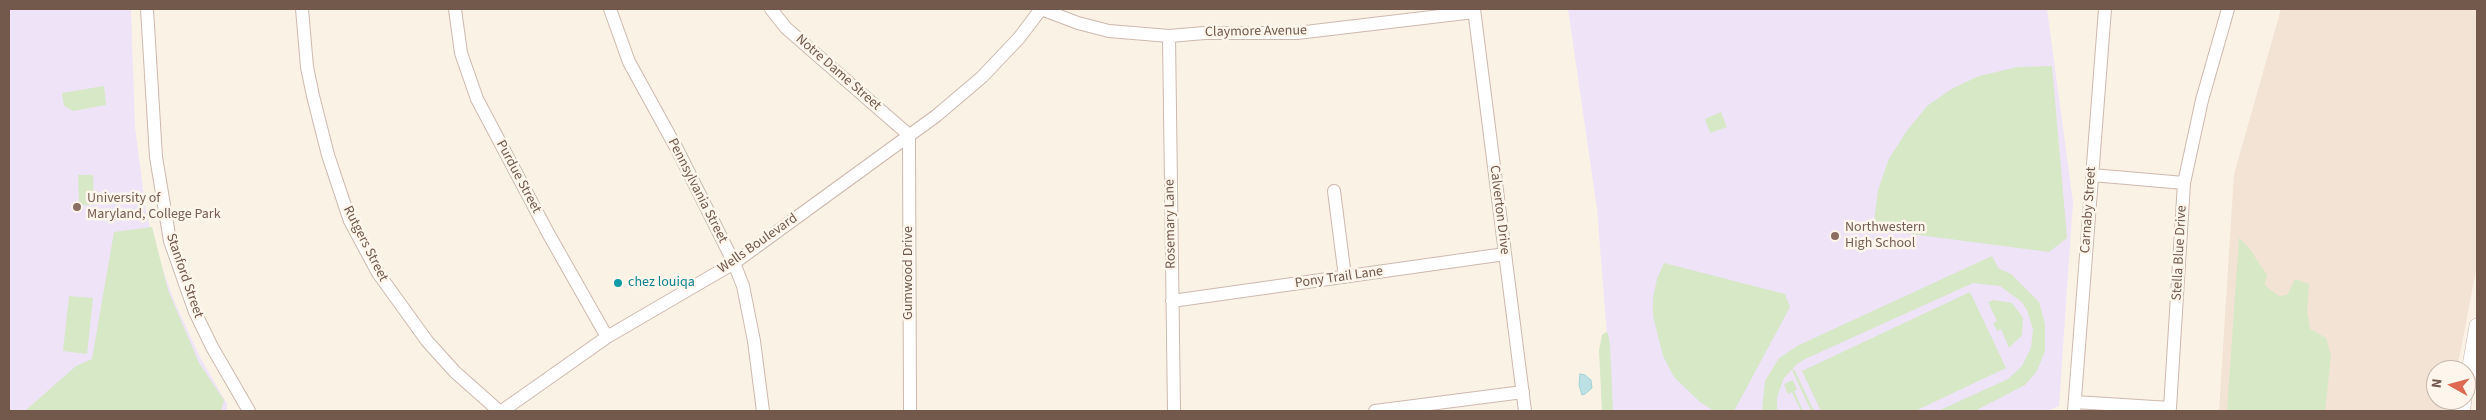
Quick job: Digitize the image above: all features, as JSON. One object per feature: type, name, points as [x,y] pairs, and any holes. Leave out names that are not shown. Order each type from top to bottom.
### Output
[{"type":"street","name":"Stanford Street","points":[[147,9],[156,157],[170,241],[195,312],[226,373],[249,411]]},
{"type":"street","name":"Rutgers Street","points":[[302,9],[307,67],[312,96],[328,155],[350,221],[378,273],[411,321],[455,372],[501,411]]},
{"type":"street","name":"Purdue Street","points":[[455,9],[461,53],[477,99],[607,337]]},
{"type":"street","name":"Pennsylvania Street","points":[[610,9],[628,62],[678,152],[734,263],[743,286],[754,341],[763,411]]},
{"type":"street","name":"Notre Dame Street","points":[[771,9],[786,28],[909,136]]},
{"type":"street","name":"Wells Boulevard","points":[[501,411],[607,337],[734,263],[909,136],[982,77],[1019,38],[1041,9]]},
{"type":"street","name":"Claymore Avenue","points":[[1041,9],[1078,23],[1109,31],[1170,36],[1223,32],[1297,33],[1474,10]]},
{"type":"street","name":"Carnaby Street","points":[[2075,406],[2105,9]]},
{"type":"street","name":"Stella Blue Drive","points":[[2075,406],[2170,408],[2184,183],[2202,100],[2228,9]]},
{"type":"street","name":"Calverton Drive","points":[[1474,10],[1525,411]]},
{"type":"street","name":"Rosemary Lane","points":[[1170,36],[1174,411]]},
{"type":"street","name":"Gumwood Drive","points":[[909,136],[910,411]]},
{"type":"street","points":[[2092,175],[2184,183]]},
{"type":"street","points":[[1334,191],[1345,277]]},
{"type":"street","name":"Pony Trail Lane","points":[[1172,301],[1505,254]]},
{"type":"street","points":[[2471,360],[2477,326]]},
{"type":"street","points":[[1375,411],[1522,392]]},
{"type":"shaded area","name":"University of Maryland, College Park","points":[[9,9],[131,9],[135,127],[146,212],[158,257],[175,303],[200,357],[227,404],[227,411],[9,411]]},
{"type":"shaded area","name":"Northwestern High School","points":[[1568,9],[2047,9],[2073,202],[2059,406],[2047,411],[1613,411],[1597,209]]},
{"type":"shaded area","points":[[2281,9],[2477,9],[2477,265],[2459,360],[2426,360],[2426,410],[2450,411],[2219,411],[2234,174]]},
{"type":"green space","points":[[2052,66],[2067,238],[2049,252],[1873,229],[1878,190],[1889,159],[1906,132],[1927,106],[1953,88],[1979,76],[2018,67]]},
{"type":"green space","points":[[104,86],[106,105],[73,111],[64,106],[62,93]]},
{"type":"green space","points":[[1721,112],[1727,127],[1710,133],[1705,119]]},
{"type":"green space","points":[[78,175],[93,175],[94,205],[79,205]]},
{"type":"green space","points":[[152,227],[168,290],[199,363],[224,400],[221,411],[25,411],[76,366],[92,359],[114,232]]},
{"type":"green space","points":[[2239,238],[2249,248],[2267,275],[2265,284],[2279,296],[2287,295],[2295,279],[2309,284],[2307,311],[2310,329],[2326,338],[2331,356],[2325,411],[2227,411]]},
{"type":"green space","points":[[1992,256],[1998,268],[2011,274],[2039,302],[2045,324],[2045,351],[2037,371],[2025,385],[1975,411],[1938,411],[2008,379],[2022,366],[2031,348],[2033,329],[2027,310],[2022,302],[2000,286],[1973,283],[1805,359],[1797,364],[1784,378],[1777,397],[1777,411],[1762,411],[1765,381],[1779,358],[1799,345]]},
{"type":"green space","points":[[1664,263],[1785,294],[1790,307],[1734,411],[1714,411],[1700,402],[1674,377],[1663,356],[1653,316],[1653,298],[1657,279]]},
{"type":"green space","points":[[1970,292],[2006,368],[1915,411],[1821,411],[1802,371]]},
{"type":"green space","points":[[69,296],[93,298],[87,354],[63,351]]},
{"type":"green space","points":[[1994,300],[2012,303],[2023,318],[2022,335],[2009,348],[2001,329],[1997,331],[1993,323],[1997,321],[1988,302]]},
{"type":"green space","points":[[1606,332],[1608,333],[1610,345],[1613,411],[1602,411],[1599,350],[1602,335]]},
{"type":"green space","points":[[1794,369],[1814,411],[1811,411],[1792,370]]},
{"type":"green space","points":[[1793,380],[1797,390],[1794,391],[1803,411],[1801,411],[1792,392],[1788,394],[1784,384]]},
{"type":"water","points":[[1580,374],[1585,375],[1591,380],[1592,388],[1582,395],[1579,385]]},
{"type":"place","name":"University of Maryland, College Park","points":[[77,207]]},
{"type":"place","name":"Northwestern High School","points":[[1835,236]]},
{"type":"place","name":"chez louiqa","points":[[618,283]]}]
